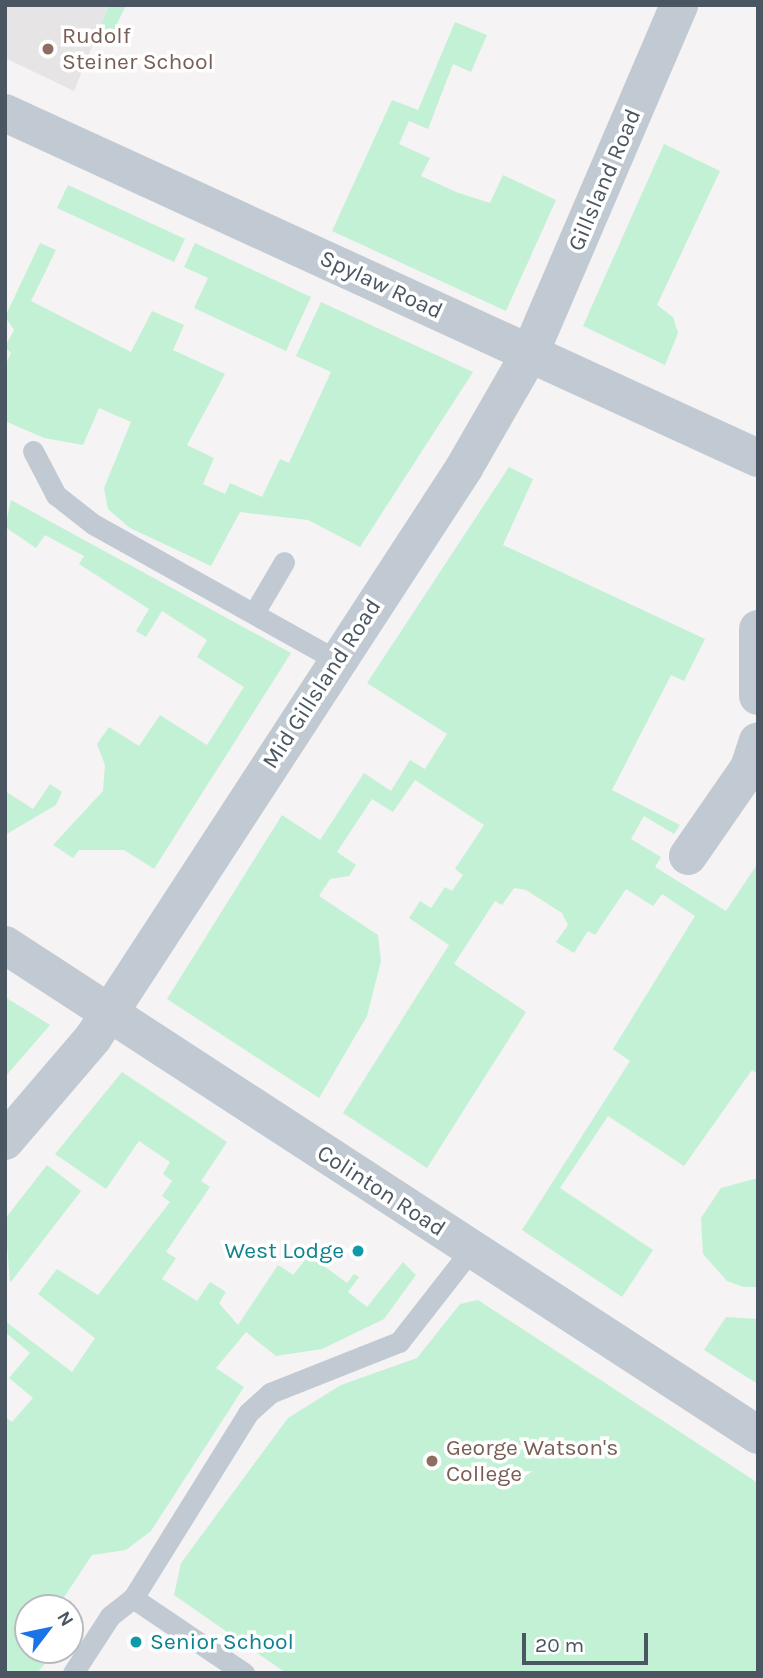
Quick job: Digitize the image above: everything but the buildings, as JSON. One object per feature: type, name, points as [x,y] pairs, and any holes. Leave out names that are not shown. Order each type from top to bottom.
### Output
[{"type":"street","name":"Gillsland Road","points":[[530,353],[679,5]]},
{"type":"street","name":"Spylaw Road","points":[[5,113],[758,458]]},
{"type":"street","name":"Mid Gillsland Road","points":[[5,1141],[109,1013],[338,661],[530,353]]},
{"type":"street","points":[[758,629],[758,695]]},
{"type":"street","points":[[688,856],[749,768],[758,741]]},
{"type":"street","name":"Colinton Road","points":[[5,945],[758,1435]]},
{"type":"lane","points":[[33,451],[46,481],[74,511],[338,661]]},
{"type":"lane","points":[[254,613],[284,562]]},
{"type":"lane","points":[[74,1673],[110,1616],[133,1598],[248,1413],[270,1393],[399,1342],[423,1320],[471,1250]]},
{"type":"lane","points":[[133,1598],[244,1673]]},
{"type":"shaded area","name":"Rudolf Steiner School","points":[[5,5],[109,5],[74,91],[5,58]]},
{"type":"green space","points":[[109,5],[126,5],[107,45],[95,40]]},
{"type":"green space","points":[[455,22],[487,35],[471,72],[453,64],[428,129],[409,121],[399,144],[430,158],[421,176],[456,192],[490,203],[503,175],[556,200],[506,311],[332,231],[392,100],[418,110]]},
{"type":"green space","points":[[664,144],[720,171],[657,305],[673,317],[678,333],[665,365],[583,326]]},
{"type":"green space","points":[[68,185],[185,239],[174,262],[57,208]]},
{"type":"green space","points":[[40,243],[56,250],[31,301],[131,352],[152,311],[184,325],[173,350],[225,374],[187,445],[214,458],[203,484],[225,494],[230,483],[262,497],[280,459],[289,463],[331,372],[296,356],[321,302],[473,372],[360,547],[308,520],[240,512],[211,566],[130,528],[108,509],[104,488],[131,422],[99,408],[83,445],[44,438],[5,421],[5,366],[11,353],[5,347],[14,330],[5,317]]},
{"type":"green space","points":[[195,243],[311,297],[286,351],[194,308],[208,278],[184,267]]},
{"type":"green space","points":[[509,467],[533,479],[503,545],[705,639],[684,681],[671,675],[612,790],[680,825],[674,834],[644,816],[631,839],[661,857],[655,867],[726,911],[758,863],[758,1074],[752,1070],[684,1166],[608,1116],[560,1188],[653,1250],[622,1297],[522,1230],[630,1061],[613,1049],[695,916],[662,894],[653,906],[626,889],[595,935],[588,931],[574,953],[556,942],[568,925],[562,913],[526,890],[514,888],[502,905],[495,901],[454,964],[526,1012],[427,1168],[343,1113],[449,945],[409,918],[420,901],[431,908],[445,887],[452,891],[463,875],[455,869],[484,825],[415,780],[393,812],[372,799],[337,852],[356,865],[349,876],[330,879],[319,896],[378,935],[381,961],[367,1016],[319,1098],[167,999],[282,815],[320,840],[364,773],[391,791],[410,760],[425,769],[447,734],[367,683]]},
{"type":"green space","points":[[11,500],[291,653],[154,869],[124,850],[79,850],[73,858],[53,845],[103,791],[105,765],[97,744],[109,727],[139,746],[160,715],[207,745],[244,687],[197,657],[207,640],[162,611],[146,637],[136,631],[149,609],[79,564],[84,556],[45,535],[36,548],[5,527]]},
{"type":"green space","points":[[50,784],[62,792],[56,805],[5,835],[5,791],[33,809]]},
{"type":"green space","points":[[5,997],[50,1025],[5,1077]]},
{"type":"green space","points":[[122,1072],[227,1142],[201,1181],[210,1187],[166,1252],[176,1258],[162,1279],[197,1301],[210,1282],[226,1292],[219,1303],[238,1325],[278,1265],[293,1275],[309,1255],[347,1283],[354,1274],[359,1277],[348,1292],[367,1307],[403,1262],[416,1275],[384,1319],[322,1349],[276,1356],[246,1332],[216,1368],[244,1387],[151,1531],[126,1550],[92,1555],[66,1594],[14,1594],[14,1664],[45,1664],[37,1673],[5,1673],[5,1417],[12,1422],[33,1398],[9,1378],[30,1353],[5,1332],[5,1321],[72,1372],[95,1338],[38,1294],[57,1269],[98,1295],[170,1202],[162,1196],[172,1181],[163,1174],[170,1162],[139,1141],[106,1189],[55,1154]]},
{"type":"green space","points":[[47,1165],[81,1191],[10,1283],[5,1219]]},
{"type":"green space","points":[[758,1178],[758,1287],[744,1287],[727,1281],[703,1254],[701,1218],[721,1188]]},
{"type":"green space","name":"George Watson's College","points":[[478,1300],[758,1483],[758,1673],[286,1673],[174,1595],[181,1563],[288,1418],[341,1385],[417,1358],[460,1304]]},
{"type":"green space","points":[[726,1317],[758,1319],[758,1384],[704,1350]]},
{"type":"place","name":"Rudolf Steiner School","points":[[48,49]]},
{"type":"place","name":"West Lodge","points":[[358,1251]]},
{"type":"place","name":"George Watson's College","points":[[432,1461]]},
{"type":"place","name":"Senior School","points":[[136,1642]]}]
